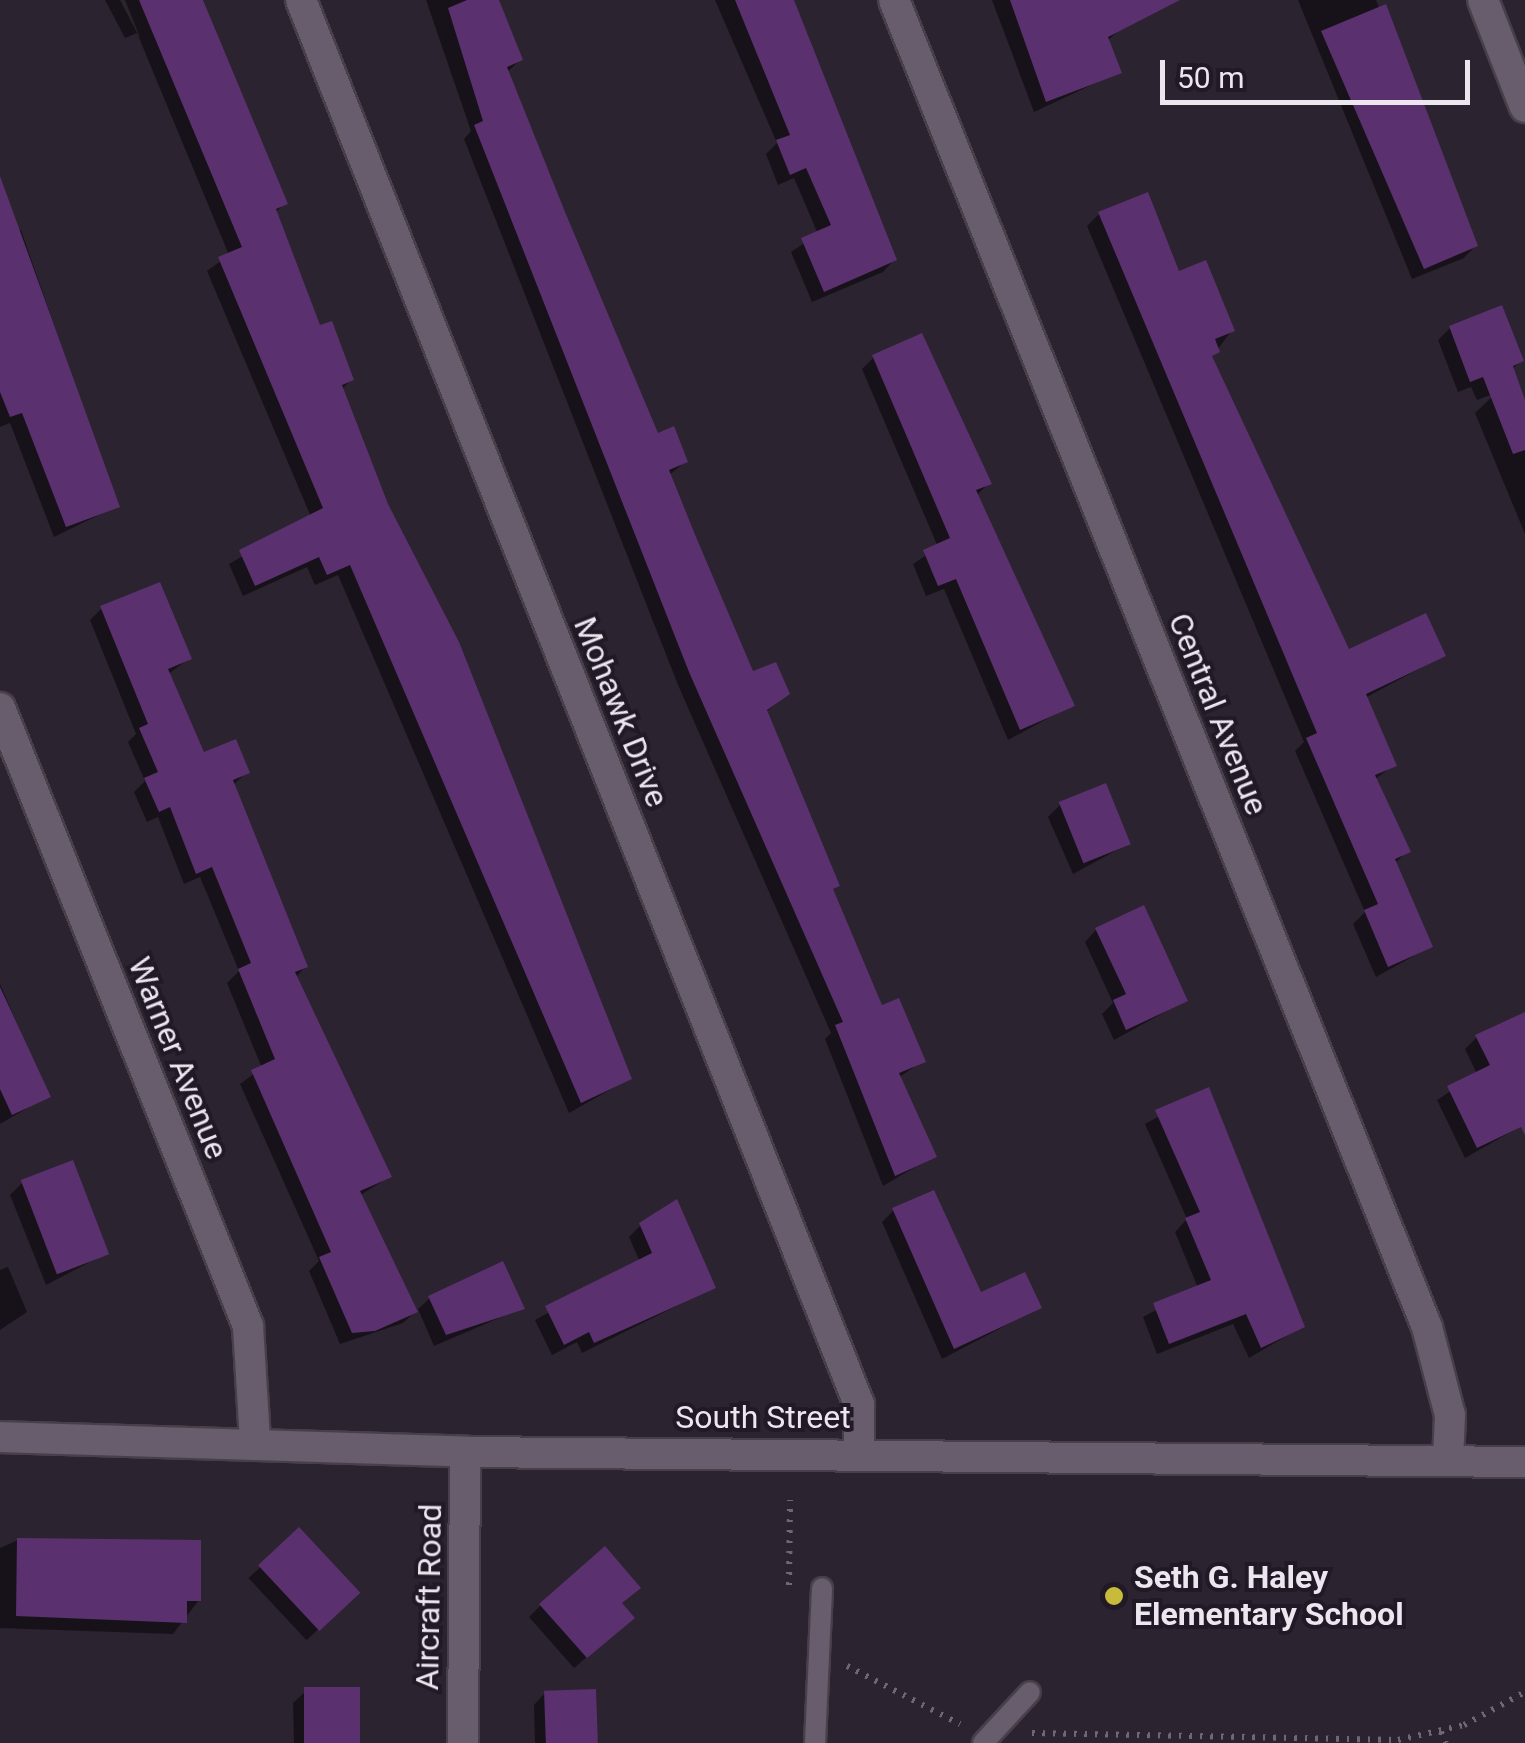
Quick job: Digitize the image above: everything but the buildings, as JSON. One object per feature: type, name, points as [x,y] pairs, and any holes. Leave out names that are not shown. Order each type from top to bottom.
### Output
[{"type":"street","name":"Mohawk Drive","points":[[302,0],[859,1404],[859,1452]]},
{"type":"street","name":"Central Avenue","points":[[894,0],[1427,1327],[1450,1415],[1448,1460]]},
{"type":"street","points":[[1483,0],[1525,107]]},
{"type":"street","name":"Warner Avenue","points":[[0,708],[248,1326],[256,1442]]},
{"type":"street","name":"South Street","points":[[0,1438],[256,1442],[465,1452],[859,1452],[1525,1462]]},
{"type":"street","name":"Aircraft Road","points":[[463,1743],[465,1452]]},
{"type":"lane","points":[[815,1743],[822,1588]]},
{"type":"lane","points":[[990,1736],[1030,1692]]},
{"type":"path","points":[[789,1592],[790,1500]]},
{"type":"path","points":[[820,1648],[893,1695],[990,1736],[1398,1740],[1441,1732],[1525,1692]]},
{"type":"path","points":[[1441,1732],[1446,1743]]},
{"type":"place","name":"Seth G. Haley Elementary School","points":[[1114,1596]]}]
